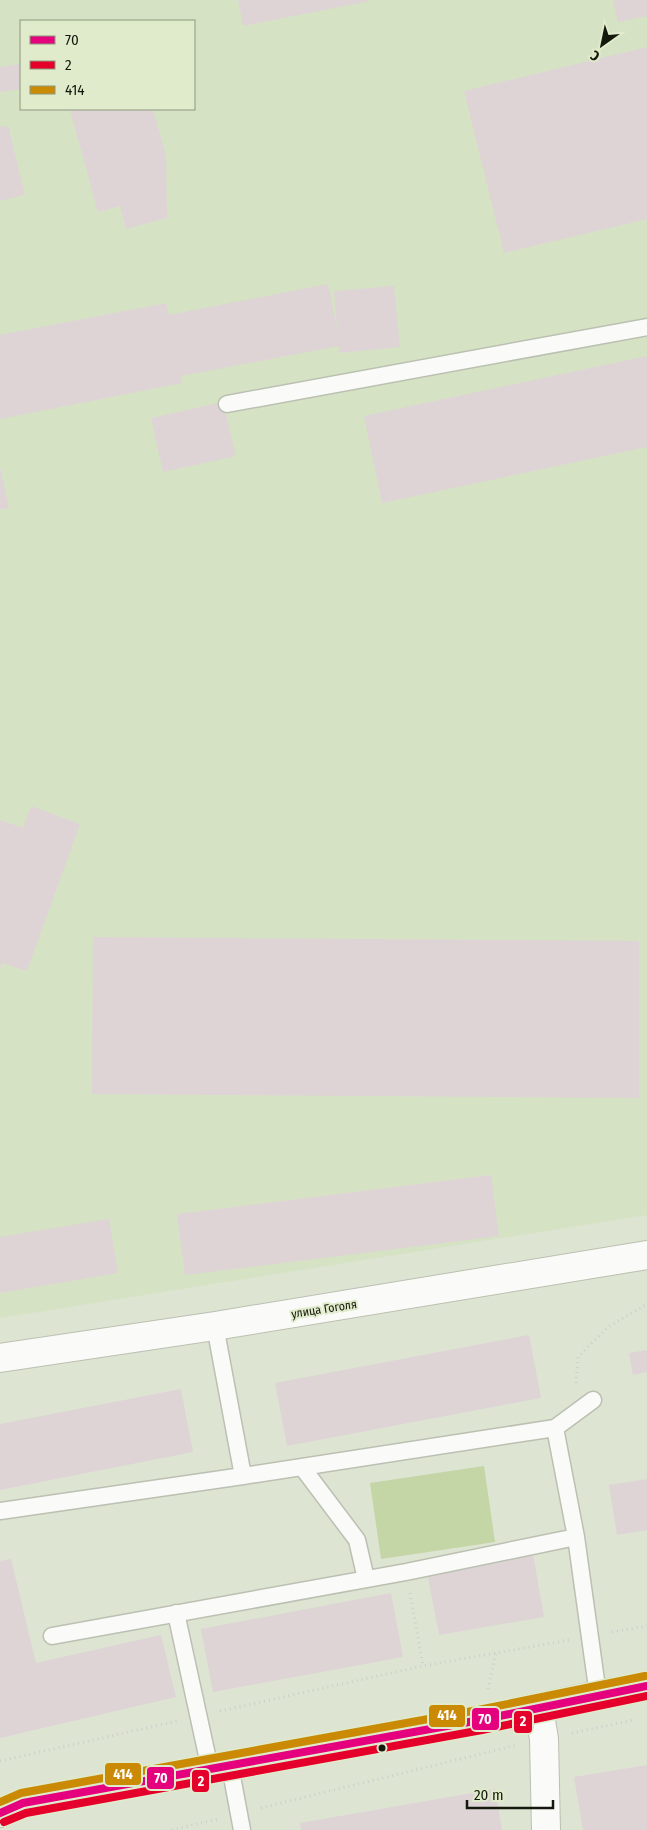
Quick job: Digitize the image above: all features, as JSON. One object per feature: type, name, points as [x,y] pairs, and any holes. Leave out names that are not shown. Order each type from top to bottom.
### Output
[{"type":"main road","name":"улица Гоголя","points":[[0,1358],[215,1326],[647,1255]]},
{"type":"main road","points":[[0,1813],[23,1803],[539,1709],[647,1686]]},
{"type":"main road","points":[[539,1709],[544,1739],[546,1830]]},
{"type":"lane","points":[[227,404],[647,327]]},
{"type":"lane","points":[[215,1326],[243,1476]]},
{"type":"lane","points":[[0,1511],[555,1428],[593,1400]]},
{"type":"lane","points":[[555,1428],[576,1537],[598,1695]]},
{"type":"lane","points":[[302,1467],[356,1540],[366,1579]]},
{"type":"lane","points":[[52,1636],[406,1572],[576,1537]]},
{"type":"lane","points":[[176,1614],[198,1716],[239,1814],[242,1830]]},
{"type":"path","points":[[574,1415],[578,1358],[608,1327],[647,1304]]},
{"type":"path","points":[[406,1572],[423,1666]]},
{"type":"path","points":[[0,1761],[423,1666],[647,1626]]},
{"type":"path","points":[[172,1830],[544,1739],[638,1719]]},
{"type":"shaded area","points":[[0,0],[647,0],[647,1215],[0,1318]]},
{"type":"shaded area","points":[[484,1466],[495,1542],[381,1559],[370,1483]]},
{"type":"building","points":[[238,0],[370,0],[370,1],[243,26]]},
{"type":"building","points":[[613,0],[647,0],[647,16],[618,22]]},
{"type":"building","points":[[647,47],[647,219],[504,253],[464,91]]},
{"type":"building","points":[[20,64],[20,89],[0,92],[0,67]]},
{"type":"building","points":[[70,110],[153,110],[166,156],[167,218],[126,229],[120,206],[98,212]]},
{"type":"building","points":[[8,126],[25,195],[0,201],[0,127]]},
{"type":"building","points":[[328,284],[337,328],[334,291],[394,286],[400,347],[339,353],[339,346],[181,376],[182,383],[0,419],[0,335],[166,303],[169,315]]},
{"type":"building","points":[[647,356],[647,447],[382,503],[364,416]]},
{"type":"building","points":[[223,402],[236,456],[163,472],[151,418]]},
{"type":"building","points":[[0,467],[9,508],[0,509]]},
{"type":"building","points":[[31,806],[80,824],[27,971],[2,963],[0,969],[0,820],[23,828]]},
{"type":"building","points":[[93,937],[639,941],[639,1098],[92,1094]]},
{"type":"building","points":[[491,1175],[499,1236],[185,1275],[177,1214]]},
{"type":"building","points":[[109,1219],[118,1273],[0,1293],[0,1237]]},
{"type":"building","points":[[529,1335],[541,1398],[287,1446],[275,1383]]},
{"type":"building","points":[[647,1350],[647,1372],[633,1375],[629,1353]]},
{"type":"building","points":[[181,1389],[193,1452],[0,1490],[0,1424]]},
{"type":"building","points":[[647,1479],[647,1530],[617,1535],[609,1485]]},
{"type":"building","points":[[533,1554],[544,1617],[439,1635],[427,1572]]},
{"type":"building","points":[[11,1559],[36,1663],[161,1635],[176,1697],[0,1738],[0,1561]]},
{"type":"building","points":[[391,1593],[403,1657],[213,1692],[201,1629]]},
{"type":"building","points":[[647,1765],[647,1830],[583,1830],[574,1777]]},
{"type":"building","points":[[495,1789],[502,1830],[301,1830],[300,1823]]},
{"type":"transit line","name":"414","points":[[0,1802],[21,1793],[478,1710],[645,1676]]},
{"type":"transit line","name":"70","points":[[0,1813],[23,1803],[480,1720],[647,1686]]},
{"type":"transit line","name":"2","points":[[4,1822],[26,1813],[482,1730],[647,1696]]}]
